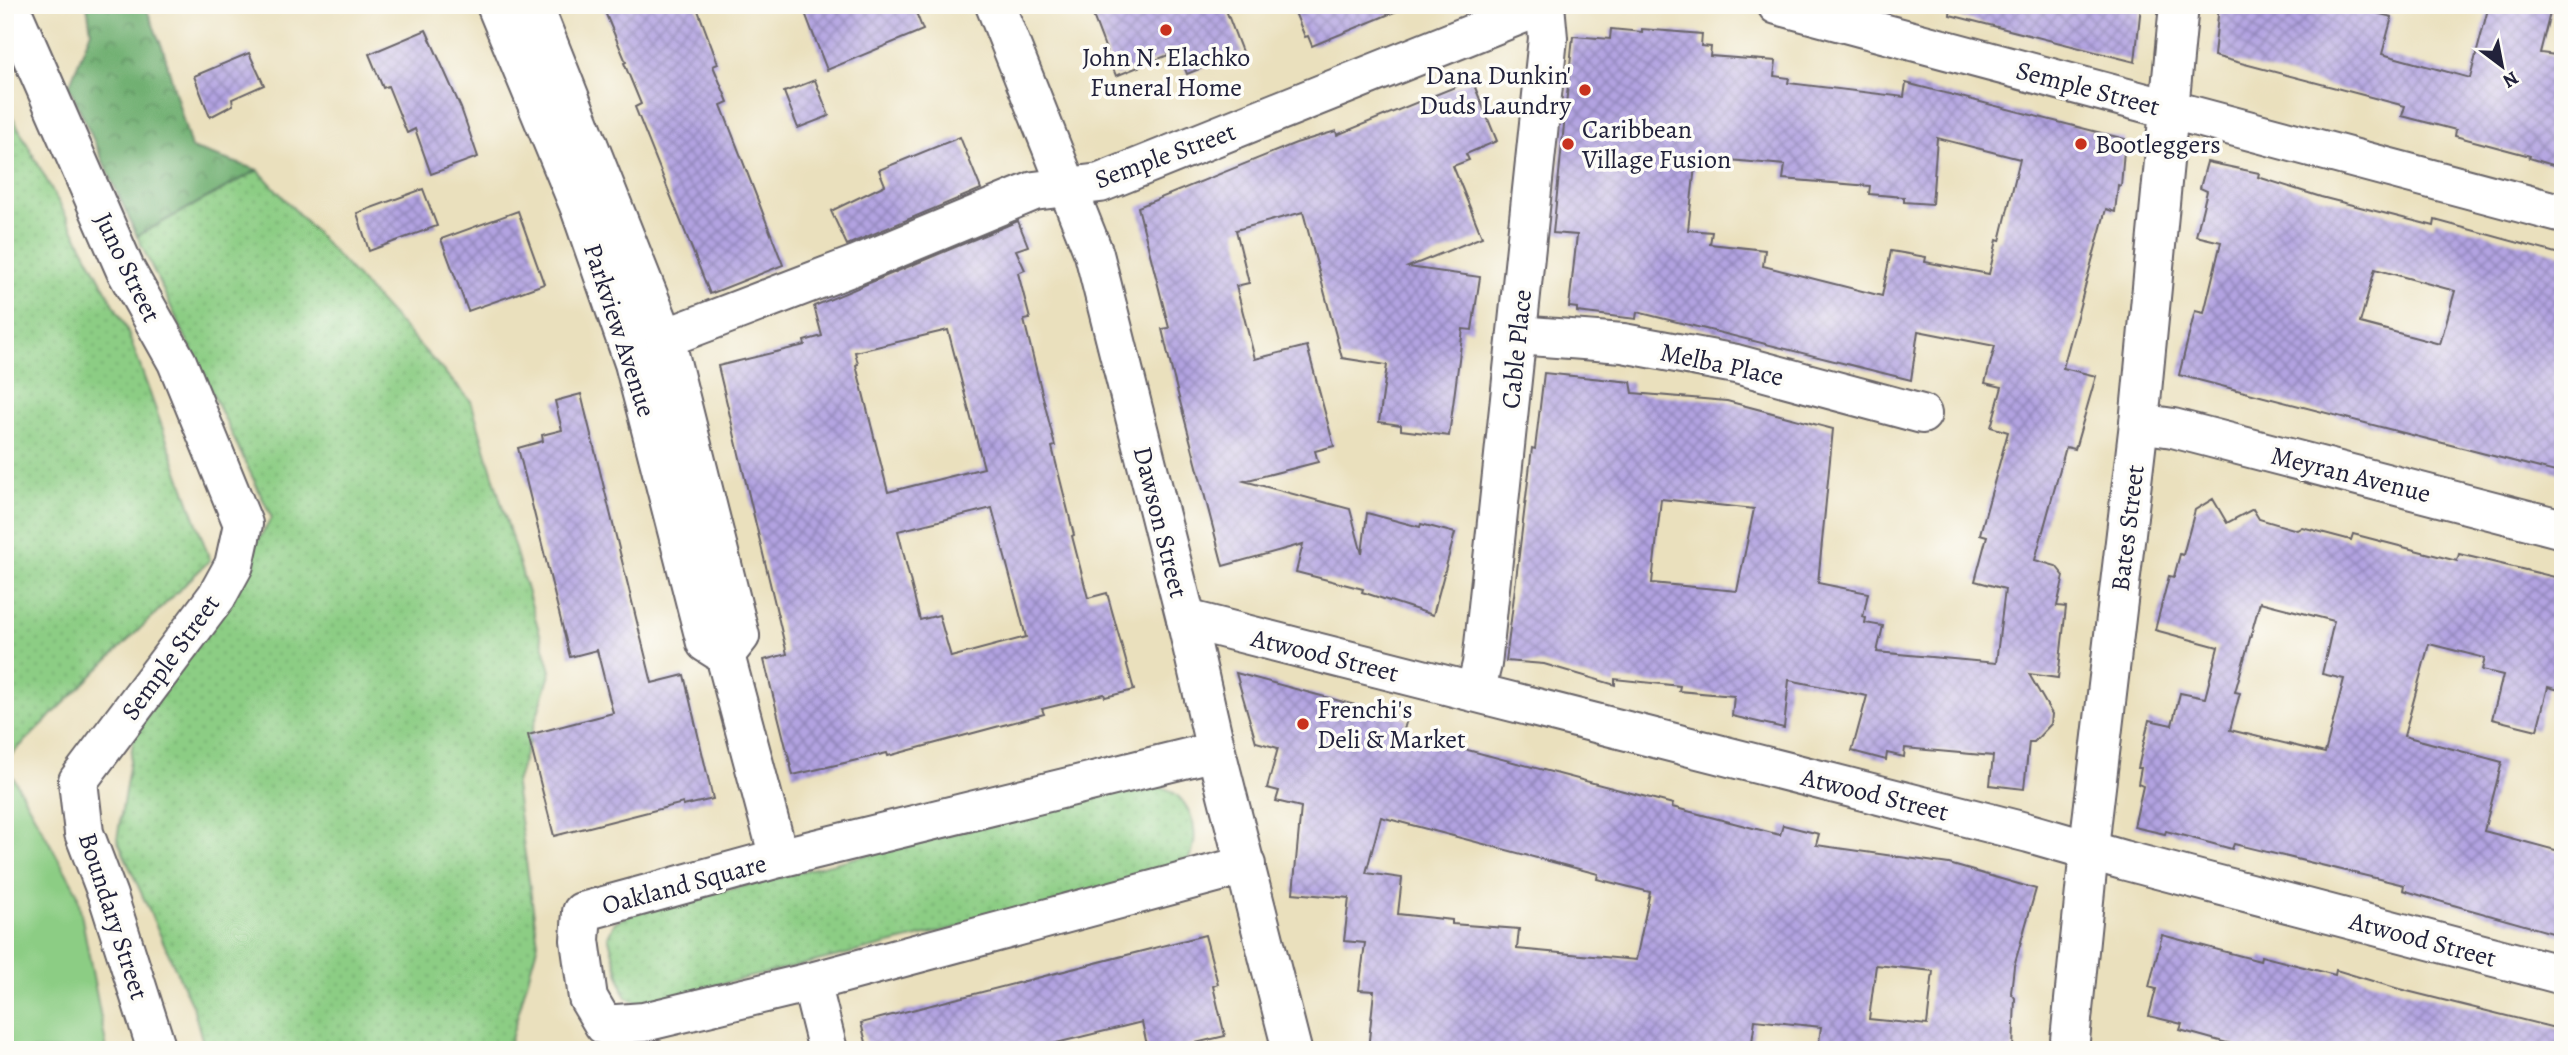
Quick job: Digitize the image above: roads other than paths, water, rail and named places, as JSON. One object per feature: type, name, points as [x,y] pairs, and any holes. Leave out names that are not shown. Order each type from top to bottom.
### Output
[{"type":"street","name":"Parkview Avenue","points":[[496,5],[580,208],[634,363],[706,643],[725,654],[779,858]]},
{"type":"street","name":"Parkview Avenue","points":[[533,5],[665,338],[740,636],[725,654]]},
{"type":"street","name":"Dawson Street","points":[[995,5],[1094,254],[1186,619],[1216,751],[1293,1050]]},
{"type":"street","name":"Semple Street","points":[[665,338],[856,265],[1034,191],[1100,183],[1544,5]]},
{"type":"street","name":"Cable Place","points":[[1475,692],[1482,664],[1548,38],[1544,5]]},
{"type":"street","name":"Semple Street","points":[[1777,5],[2563,214]]},
{"type":"street","name":"Bates Street","points":[[2069,1050],[2089,850],[2139,423],[2179,5]]},
{"type":"street","name":"Juno Street","points":[[12,11],[125,269],[177,362],[243,524]]},
{"type":"street","name":"Melba Place","points":[[1517,335],[1623,343],[1736,364],[1922,414]]},
{"type":"street","name":"Meyran Avenue","points":[[2139,423],[2173,428],[2563,529]]},
{"type":"street","name":"Semple Street","points":[[78,781],[216,596],[234,565],[243,524]]},
{"type":"street","name":"Atwood Street","points":[[1186,619],[2089,850],[2563,975]]},
{"type":"street","name":"Oakland Square","points":[[1216,751],[779,858],[582,912],[580,940],[588,998],[604,1025],[643,1022],[811,982],[1245,865]]},
{"type":"street","name":"Boundary Street","points":[[78,781],[84,833],[108,896],[158,1050]]},
{"type":"street","points":[[811,982],[828,1050]]},
{"type":"place","name":"John N. Elachko Funeral Home","points":[[1166,30]]},
{"type":"place","name":"Dana Dunkin' Duds Laundry","points":[[1585,90]]},
{"type":"place","name":"Caribbean Village Fusion","points":[[1568,144]]},
{"type":"place","name":"Bootleggers","points":[[2081,144]]},
{"type":"place","name":"Frenchi's Deli & Market","points":[[1303,724]]}]
